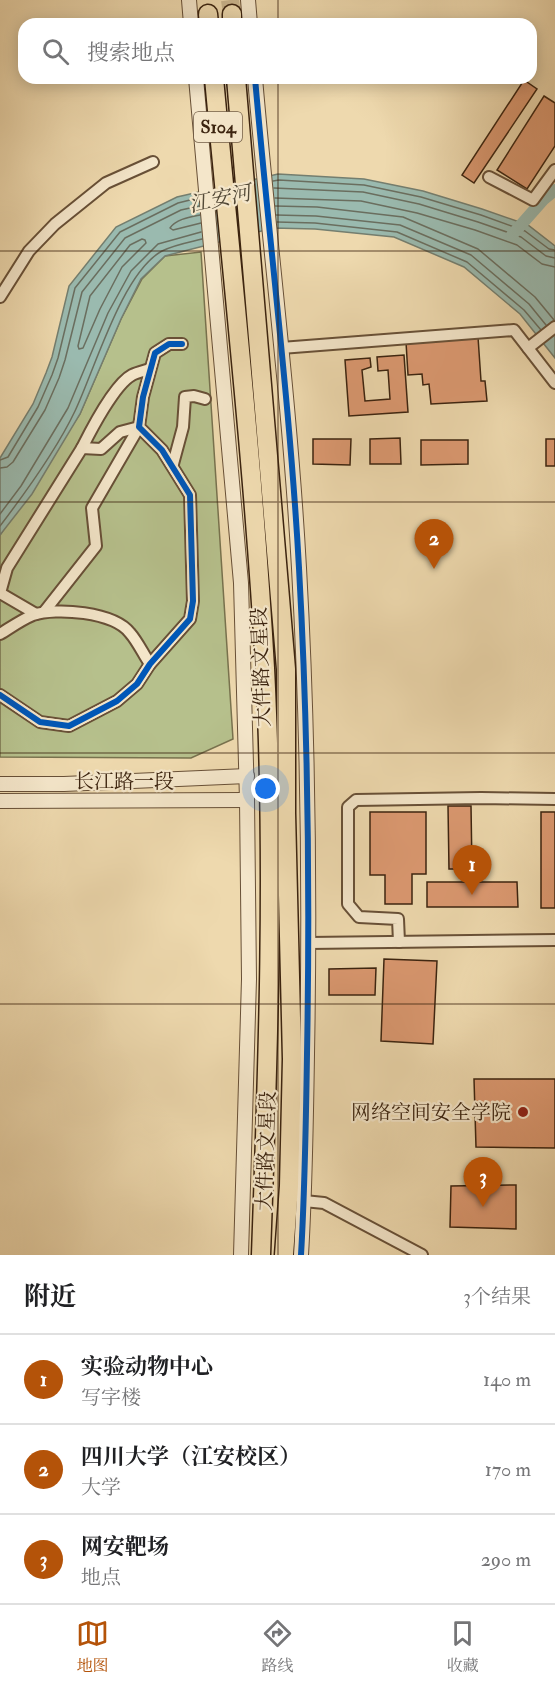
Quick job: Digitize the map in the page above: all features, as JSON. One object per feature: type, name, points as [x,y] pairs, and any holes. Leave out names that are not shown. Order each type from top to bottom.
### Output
[{"type":"main road","name":"大件路文星段","points":[[215,84],[254,501],[265,670],[269,792],[268,1057],[261,1255]]},
{"type":"main road","name":"大件路文星段","points":[[236,84],[286,669],[286,825],[292,1059],[289,1186],[284,1255]]},
{"type":"street","points":[[189,0],[190,18]]},
{"type":"street","points":[[248,0],[250,18]]},
{"type":"street","points":[[196,84],[241,583],[248,800],[249,979],[241,1255]]},
{"type":"street","points":[[255,84],[299,566],[309,943],[304,1201],[300,1255]]},
{"type":"street","points":[[0,297],[29,251],[55,224],[106,183],[153,162]]},
{"type":"street","points":[[489,177],[532,200],[555,170]]},
{"type":"street","points":[[528,348],[555,327]]},
{"type":"street","points":[[281,348],[514,330],[555,383]]},
{"type":"street","points":[[0,634],[40,613],[96,546],[92,507],[139,427],[143,397],[155,352],[169,344],[182,344]]},
{"type":"street","points":[[150,369],[131,375],[118,389],[93,425],[82,448],[7,568],[0,593],[40,613],[85,613],[109,618],[129,631],[150,664]]},
{"type":"street","points":[[173,464],[183,427],[185,397],[194,396],[206,399]]},
{"type":"street","points":[[82,448],[101,449],[120,432],[139,427]]},
{"type":"street","points":[[0,695],[40,722],[69,726],[117,701],[137,684],[150,664],[190,619],[193,601],[190,495],[173,464],[139,427]]},
{"type":"street","name":"长江路一段","points":[[0,784],[64,784],[247,776]]},
{"type":"street","points":[[399,942],[398,919],[359,916],[348,904],[348,807],[356,800],[555,799]]},
{"type":"street","name":"长江路一段","points":[[0,801],[248,800]]},
{"type":"street","points":[[309,943],[555,940]]},
{"type":"street","points":[[304,1201],[324,1203],[422,1255]]},
{"type":"green space","points":[[201,252],[233,739],[191,758],[0,757],[0,535],[80,414],[121,319],[142,279],[165,256]]},
{"type":"water","name":"江安河","points":[[278,174],[364,179],[423,191],[528,225],[555,246],[555,358],[520,314],[464,267],[394,237],[315,229],[273,228],[165,256],[141,279],[80,414],[32,494],[0,535],[0,458],[33,404],[46,373],[69,286],[116,227],[177,197]]},
{"type":"building","points":[[521,84],[530,84],[537,89],[474,183],[462,175]]},
{"type":"building","points":[[544,96],[555,103],[555,146],[527,189],[497,170]]},
{"type":"building","points":[[478,337],[481,381],[485,381],[487,401],[431,404],[429,384],[423,385],[422,374],[408,375],[406,342]]},
{"type":"building","points":[[404,355],[408,412],[349,416],[345,360],[370,358],[371,367],[362,370],[365,401],[390,399],[388,370],[378,371],[377,357]]},
{"type":"building","points":[[400,438],[401,464],[370,464],[370,439]]},
{"type":"building","points":[[313,439],[351,439],[350,465],[313,464]]},
{"type":"building","points":[[546,439],[555,439],[555,466],[546,466]]},
{"type":"building","points":[[421,440],[468,440],[468,464],[421,465]]},
{"type":"building","points":[[448,806],[471,806],[472,869],[449,869]]},
{"type":"building","points":[[370,812],[426,812],[426,874],[412,874],[412,904],[385,904],[385,875],[370,875]]},
{"type":"building","points":[[541,812],[555,812],[555,908],[541,908]]},
{"type":"building","points":[[427,882],[517,882],[518,907],[427,907]]},
{"type":"building","points":[[384,959],[437,961],[433,1044],[381,1041]]},
{"type":"building","points":[[376,968],[375,995],[329,995],[329,969]]},
{"type":"building","points":[[474,1079],[555,1079],[555,1148],[476,1147]]},
{"type":"building","points":[[516,1185],[516,1229],[450,1227],[451,1186]]},
{"type":"waterway","points":[[512,235],[555,190]]},
{"type":"tunnel","points":[[230,0],[232,14]]},
{"type":"cycle path","points":[[256,84],[295,507],[304,690],[308,811],[308,932],[306,1129],[301,1255]]},
{"type":"cycle path","points":[[0,695],[40,722],[69,726],[117,701],[137,684],[150,664],[190,619],[193,601],[190,495],[162,450],[139,427],[143,397],[155,353],[169,344],[182,344]]},
{"type":"place","name":"四川大学（江安校区）","points":[[434,569]]},
{"type":"place","name":"实验动物中心","points":[[472,895]]},
{"type":"place","name":"网络空间安全学院","points":[[523,1112]]},
{"type":"place","name":"网安靶场","points":[[483,1207]]}]
